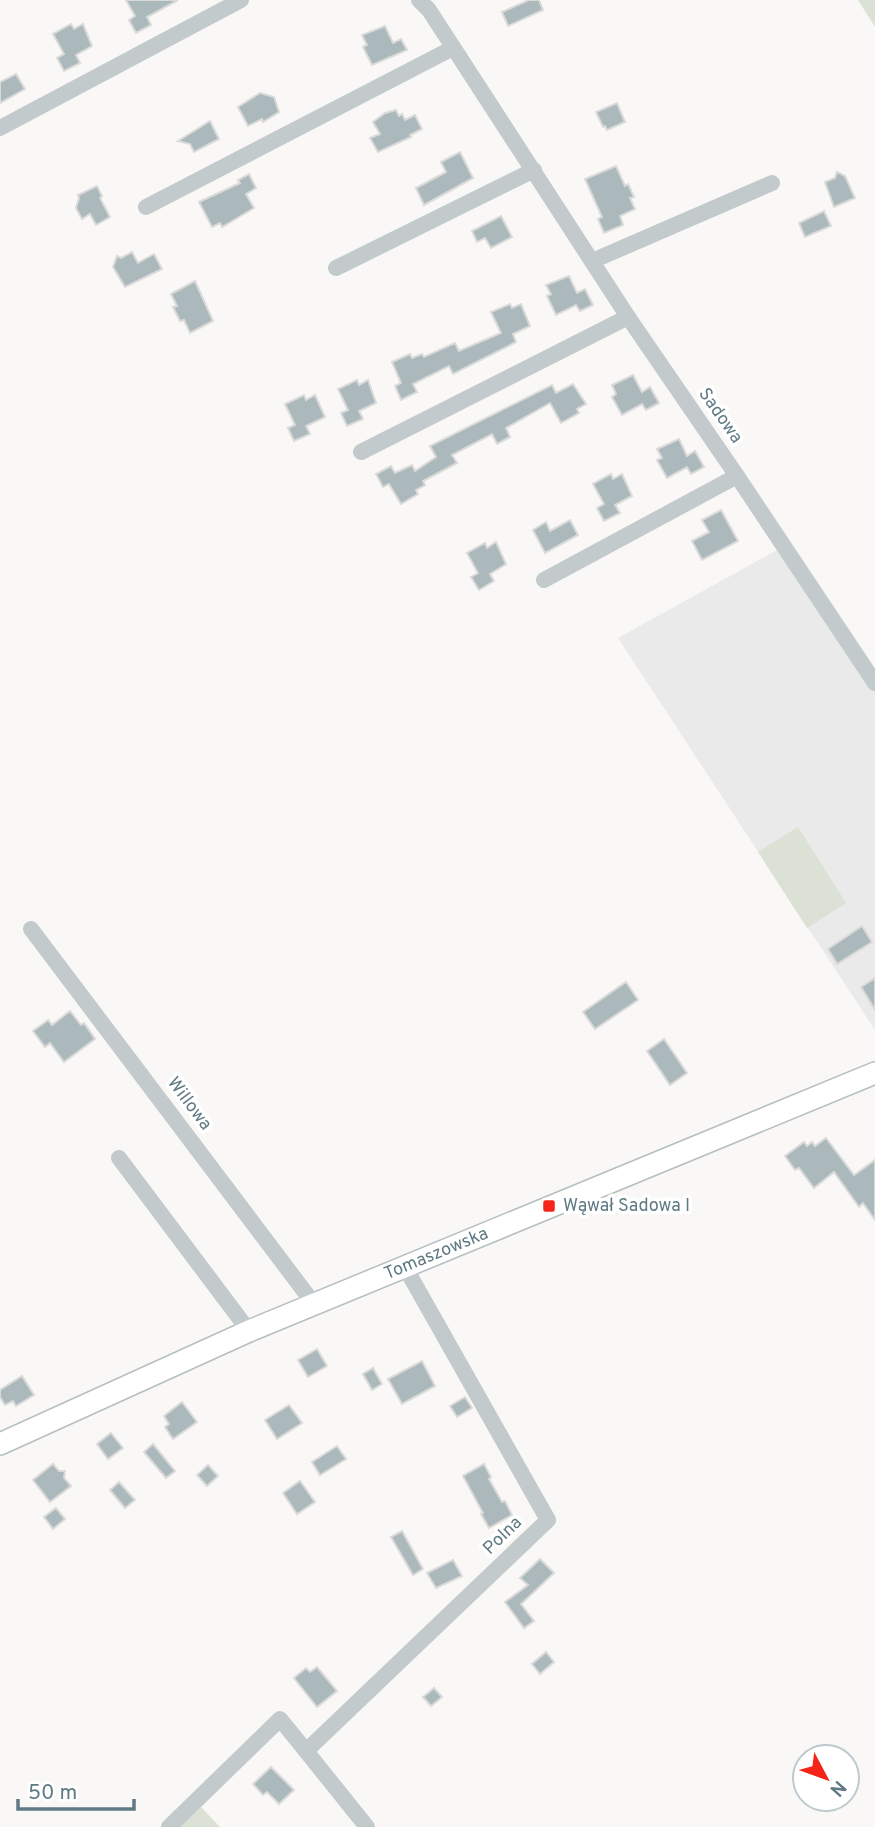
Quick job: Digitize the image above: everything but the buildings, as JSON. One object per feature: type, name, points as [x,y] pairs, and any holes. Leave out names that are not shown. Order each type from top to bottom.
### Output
[{"type":"street","points":[[0,128],[241,0]]},
{"type":"street","name":"Sadowa","points":[[419,0],[429,10],[628,317],[875,683]]},
{"type":"street","points":[[146,207],[453,48]]},
{"type":"street","points":[[336,268],[534,170]]},
{"type":"street","points":[[592,261],[772,183]]},
{"type":"street","points":[[361,452],[628,317]]},
{"type":"street","points":[[544,580],[737,476]]},
{"type":"street","name":"Willowa","points":[[31,929],[314,1304]]},
{"type":"street","name":"Tomaszowska","points":[[0,1444],[249,1331],[875,1073]]},
{"type":"street","points":[[119,1158],[249,1331]]},
{"type":"street","name":"Polna","points":[[306,1751],[548,1520],[405,1267]]},
{"type":"street","points":[[169,1827],[280,1719],[367,1827]]},
{"type":"shaded area","points":[[858,0],[875,0],[875,27]]},
{"type":"shaded area","points":[[779,549],[875,690],[875,1030],[618,638]]},
{"type":"shaded area","points":[[798,827],[846,903],[807,928],[758,852]]},
{"type":"shaded area","points":[[201,1807],[220,1827],[180,1827]]},
{"type":"place","name":"Wąwał Sadowa I","points":[[549,1206]]}]
